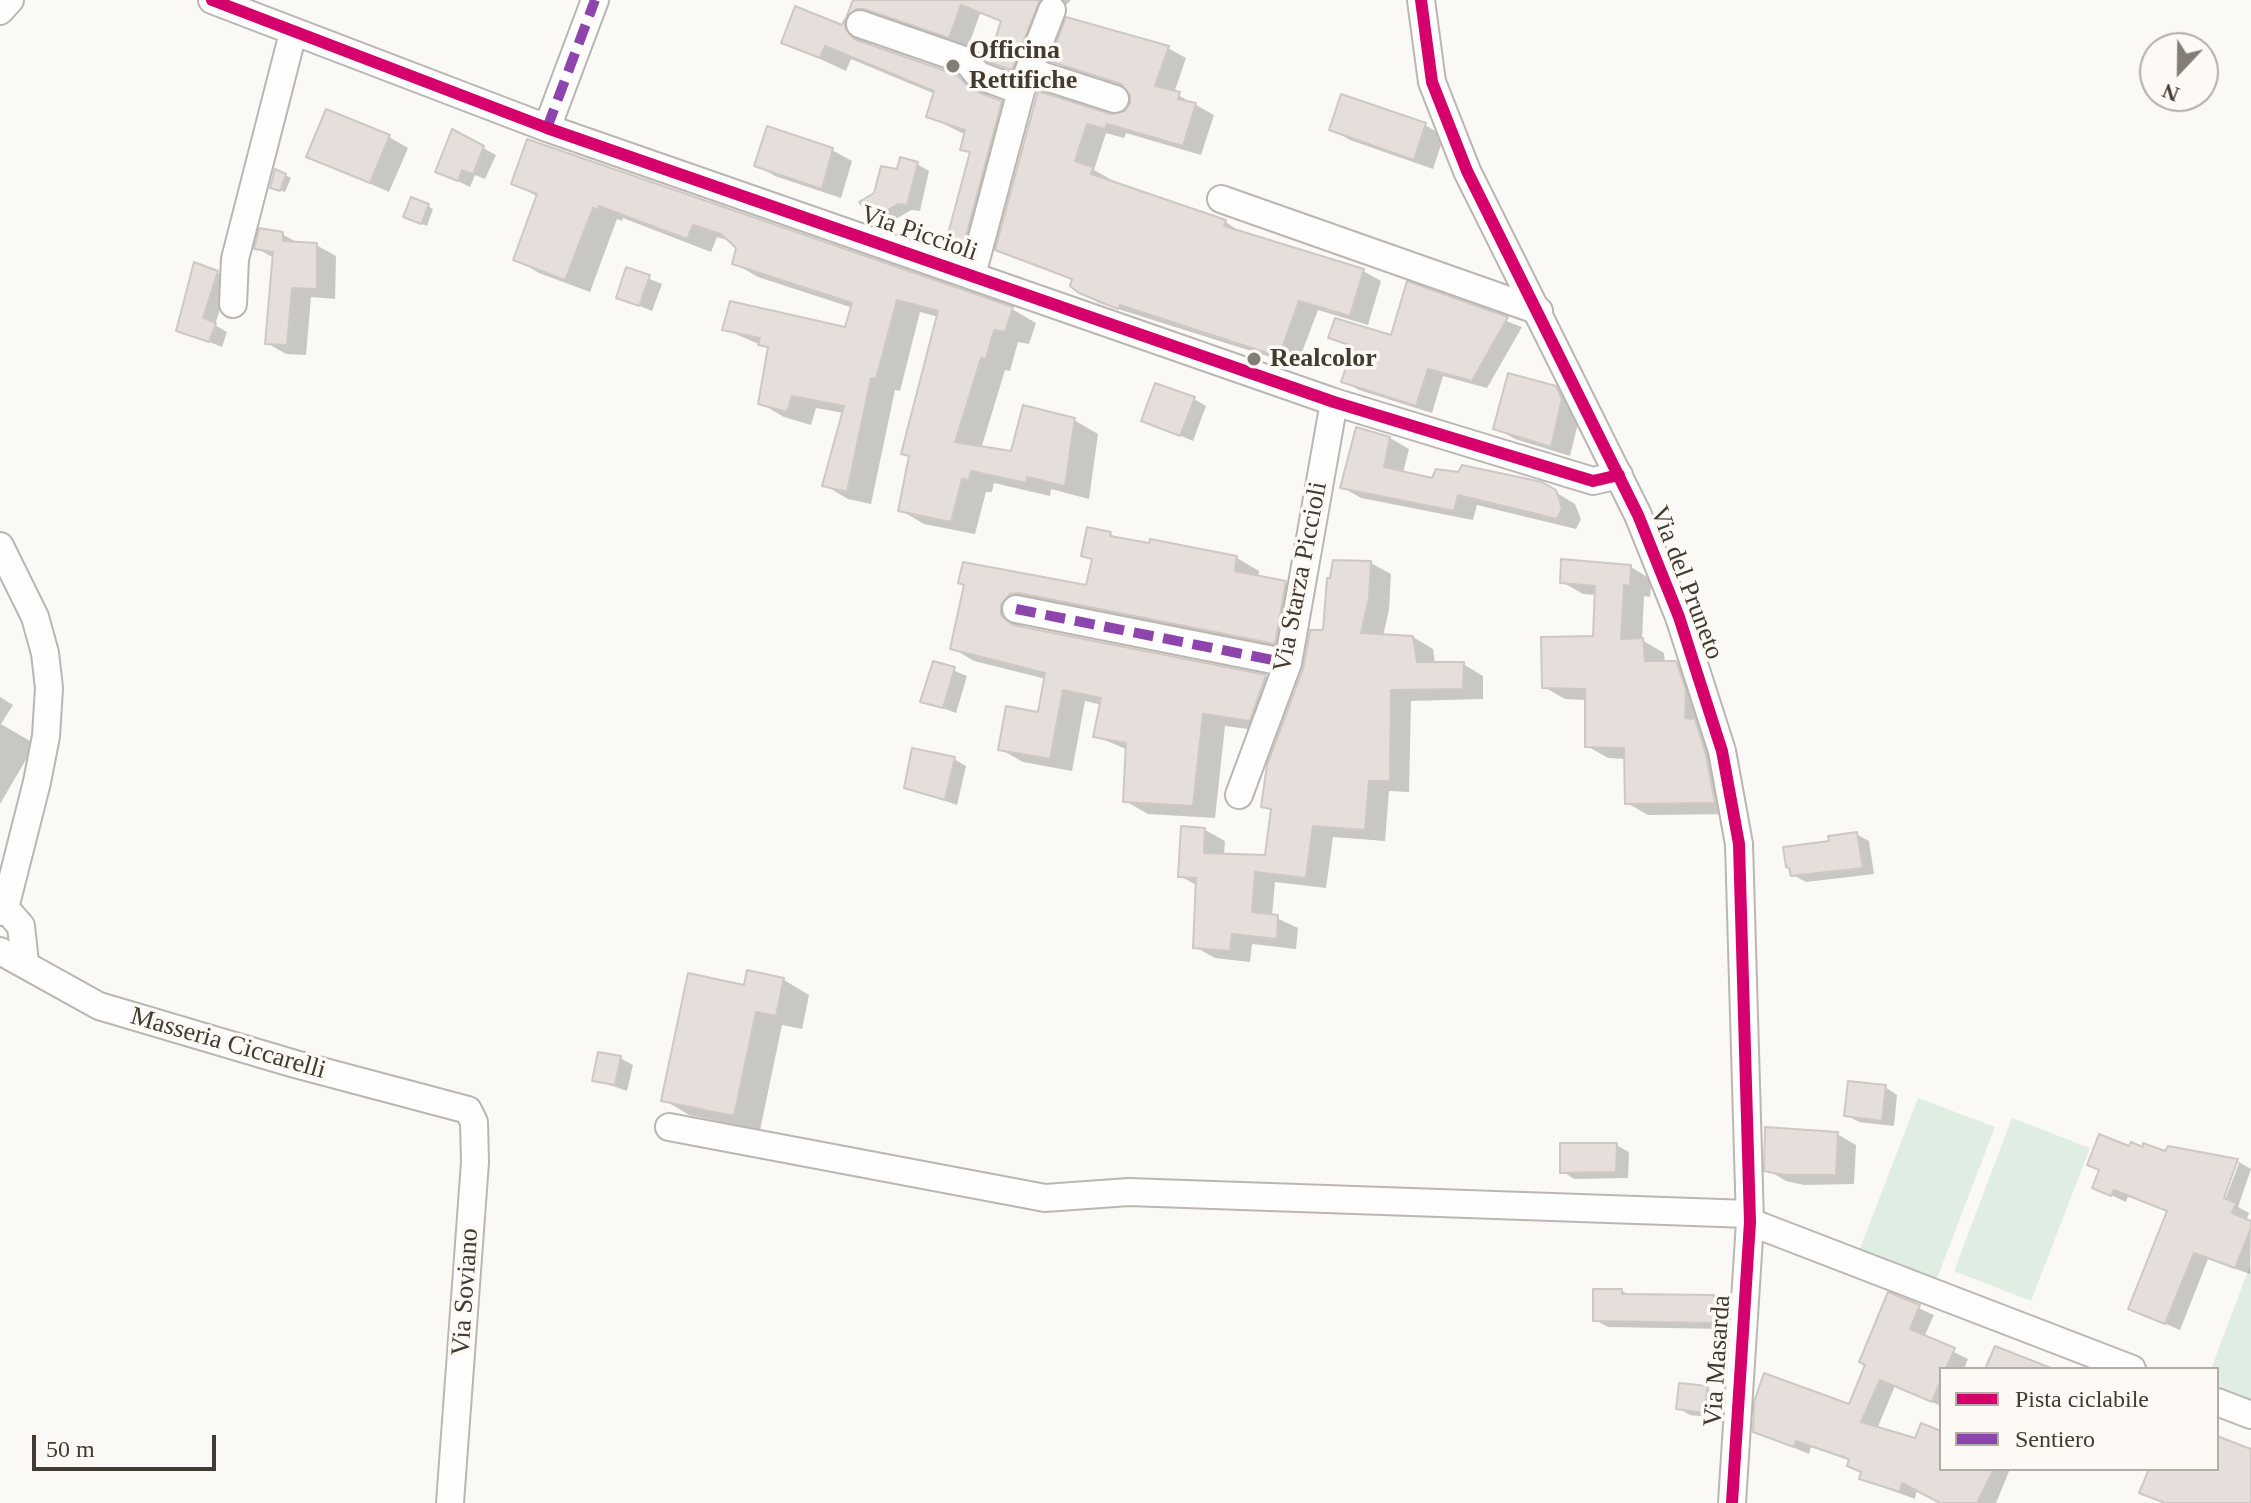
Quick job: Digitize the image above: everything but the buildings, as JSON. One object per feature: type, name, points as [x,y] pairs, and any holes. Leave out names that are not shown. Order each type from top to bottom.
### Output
[{"type":"street","points":[[0,11],[10,0]]},
{"type":"street","name":"Via Piccioli","points":[[212,0],[547,128],[1334,402],[1593,481],[1619,475]]},
{"type":"street","points":[[547,128],[595,0]]},
{"type":"street","name":"Via del Pruneto","points":[[1421,0],[1432,82],[1467,171],[1619,475],[1679,617],[1722,751],[1739,844],[1750,1218]]},
{"type":"street","points":[[972,275],[1026,81],[1052,10]]},
{"type":"street","points":[[860,24],[967,61],[978,75],[1115,99]]},
{"type":"street","points":[[233,304],[235,259],[293,33]]},
{"type":"street","points":[[1221,199],[1539,311]]},
{"type":"street","name":"Via Starza Piccioli","points":[[1239,795],[1288,663],[1334,402]]},
{"type":"street","points":[[0,546],[35,617],[45,653],[49,688],[46,736],[7,862],[2,910],[21,926],[25,963]]},
{"type":"street","points":[[1016,609],[1288,663]]},
{"type":"street","name":"Masseria Ciccarelli","points":[[0,951],[99,1006],[440,1103]]},
{"type":"street","name":"Via Soviano","points":[[440,1103],[468,1110],[474,1122],[475,1162],[450,1503]]},
{"type":"street","points":[[669,1127],[1045,1198],[1129,1192],[1750,1218],[2127,1367]]},
{"type":"street","name":"Via Masarda","points":[[1732,1503],[1750,1218]]},
{"type":"street","points":[[2219,1403],[2251,1415]]},
{"type":"shaded area","points":[[1918,1098],[1995,1127],[1936,1281],[1859,1251]]},
{"type":"shaded area","points":[[2012,1118],[2090,1148],[2031,1301],[1954,1271]]},
{"type":"shaded area","points":[[2251,1263],[2251,1402],[2219,1390],[2219,1367],[2212,1367]]},
{"type":"marked path","points":[[547,128],[595,0]]},
{"type":"marked path","points":[[1016,609],[1288,663]]},
{"type":"cycle path","points":[[212,0],[547,128],[1334,402],[1593,481],[1619,475]]},
{"type":"cycle path","points":[[1421,0],[1432,82],[1467,171],[1638,515],[1679,617],[1722,751],[1739,844],[1750,1222],[1732,1503]]},
{"type":"place","name":"Officina Rettifiche","points":[[953,66]]},
{"type":"place","name":"Realcolor","points":[[1254,359]]}]
